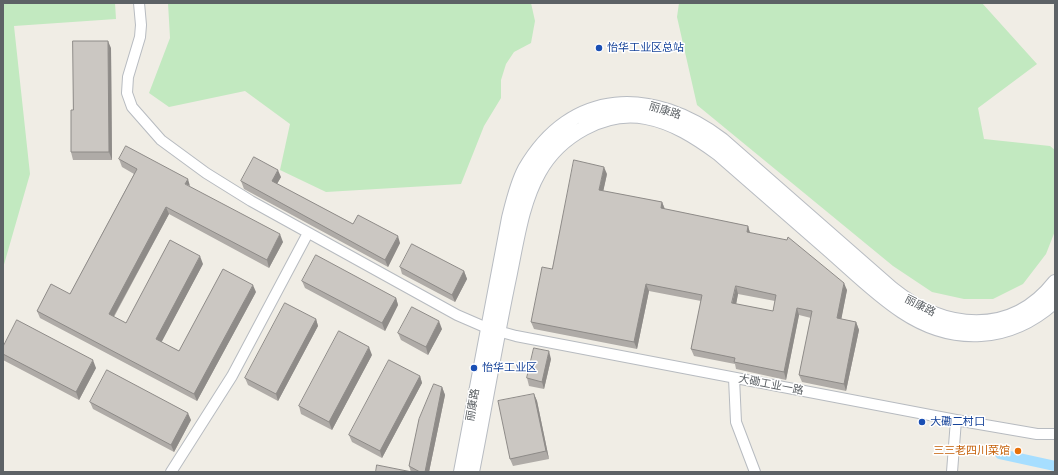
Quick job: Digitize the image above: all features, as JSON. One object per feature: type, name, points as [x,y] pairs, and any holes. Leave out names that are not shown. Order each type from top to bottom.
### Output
[{"type":"street","name":"大磡工业一路","points":[[139,3],[141,25],[140,37],[127,86],[132,107],[148,127],[172,150],[245,198],[457,315],[493,330],[734,378],[956,420],[1037,434],[1055,434]]},
{"type":"street","name":"丽康路","points":[[472,472],[509,218],[517,190],[525,170],[550,137],[569,121],[592,110],[618,104],[637,103],[663,108],[686,117],[709,131],[892,289],[925,311],[962,322],[984,322],[998,320],[1011,316],[1032,305],[1055,282]]},
{"type":"street","name":"丽康路","points":[[461,472],[493,330],[521,221],[529,196],[540,171],[556,150],[576,132],[600,121],[627,116],[646,117],[661,121],[688,133],[709,146],[901,311],[927,325],[959,334],[999,332],[1028,322],[1055,301]]},
{"type":"street","points":[[171,472],[232,376],[308,233]]},
{"type":"street","points":[[734,378],[736,422],[755,472]]},
{"type":"street","points":[[952,472],[956,420]]},
{"type":"green space","points":[[3,3],[115,3],[116,19],[14,26],[30,174],[3,268]]},
{"type":"green space","points":[[168,3],[531,3],[535,21],[531,43],[514,52],[506,64],[501,80],[501,98],[484,126],[461,184],[326,192],[280,170],[290,124],[245,91],[169,107],[149,93],[170,38]]},
{"type":"green space","points":[[679,3],[982,3],[1037,64],[978,108],[984,139],[1050,146],[1055,150],[1055,231],[1046,254],[1023,284],[993,299],[964,299],[932,292],[893,266],[697,105],[677,17]]},
{"type":"building","points":[[73,41],[108,41],[109,152],[71,152],[71,110],[73,110]]},
{"type":"building","points":[[126,146],[188,179],[185,184],[280,234],[267,260],[166,207],[109,314],[126,323],[170,240],[200,256],[156,339],[179,351],[223,269],[253,285],[194,394],[37,311],[51,284],[70,294],[137,169],[119,159]]},
{"type":"building","points":[[254,157],[278,170],[272,181],[353,224],[358,215],[398,236],[385,260],[241,181]]},
{"type":"building","points":[[574,160],[604,167],[599,190],[662,202],[661,208],[748,226],[747,232],[787,240],[788,237],[844,283],[837,318],[856,322],[844,384],[799,375],[812,311],[797,308],[784,372],[734,362],[735,358],[691,349],[702,295],[646,284],[634,342],[531,322],[542,267],[552,269]],"holes":[[[736,286],[776,295],[773,311],[732,303]]]},
{"type":"building","points":[[412,244],[464,271],[452,295],[400,267]]},
{"type":"building","points":[[316,255],[396,298],[382,323],[302,281]]},
{"type":"building","points":[[285,303],[316,319],[276,394],[245,378]]},
{"type":"building","points":[[412,307],[439,321],[426,347],[398,333]]},
{"type":"building","points":[[17,320],[93,360],[76,392],[3,354],[3,347]]},
{"type":"building","points":[[339,331],[369,347],[329,422],[299,406]]},
{"type":"building","points":[[534,348],[549,351],[542,382],[527,378]]},
{"type":"building","points":[[389,360],[420,376],[380,451],[349,435]]},
{"type":"building","points":[[107,370],[188,413],[171,445],[90,402]]},
{"type":"building","points":[[434,384],[442,387],[425,472],[420,472],[409,466],[419,419]]},
{"type":"building","points":[[534,394],[546,451],[510,459],[498,401]]},
{"type":"building","points":[[377,465],[412,472],[376,472]]},
{"type":"waterway","points":[[1000,454],[1055,466]]},
{"type":"place","name":"怡华工业区总站","points":[[599,48]]},
{"type":"place","name":"怡华工业区","points":[[474,368]]},
{"type":"place","name":"大磡二村口","points":[[922,422]]},
{"type":"place","name":"三三老四川菜馆","points":[[1018,451]]}]
